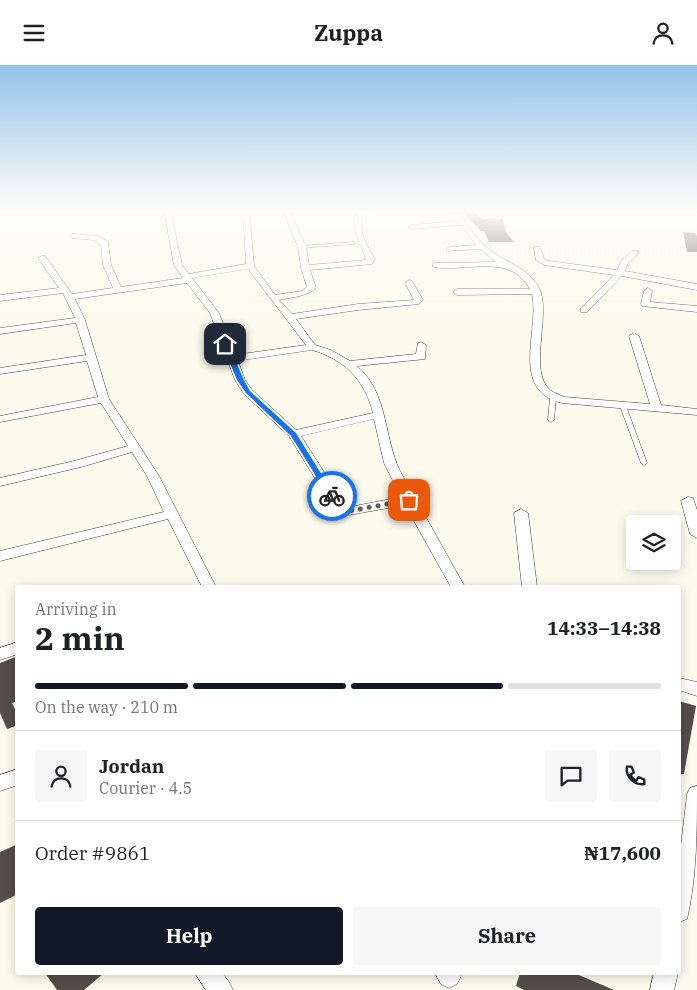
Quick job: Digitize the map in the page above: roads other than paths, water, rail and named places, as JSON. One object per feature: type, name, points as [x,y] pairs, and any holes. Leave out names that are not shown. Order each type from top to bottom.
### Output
[{"type":"street","points":[[106,252],[107,265],[118,291]]},
{"type":"street","points":[[175,252],[178,265],[214,313],[231,359],[248,392],[294,434],[340,509],[349,511],[409,500]]},
{"type":"street","points":[[249,252],[250,266],[273,299],[290,317],[312,347]]},
{"type":"street","points":[[273,299],[310,291],[312,288],[305,268],[303,252]]},
{"type":"street","points":[[305,268],[369,262],[371,259],[367,252]]},
{"type":"street","points":[[486,252],[521,271],[536,291],[540,321],[534,358],[542,391],[553,398],[697,412]]},
{"type":"street","points":[[538,252],[542,262],[620,273],[697,287]]},
{"type":"street","points":[[584,310],[620,273],[625,262],[635,253]]},
{"type":"street","points":[[42,258],[68,293],[80,320],[104,399],[133,448],[153,476],[208,585]]},
{"type":"street","points":[[436,265],[508,264]]},
{"type":"street","points":[[0,298],[118,291],[250,266]]},
{"type":"street","points":[[290,317],[358,307],[416,302],[419,300],[409,283]]},
{"type":"street","points":[[457,293],[536,291]]},
{"type":"street","points":[[648,291],[645,304],[697,309]]},
{"type":"street","points":[[0,331],[80,320]]},
{"type":"street","points":[[634,336],[657,409]]},
{"type":"street","points":[[346,364],[421,357],[421,345]]},
{"type":"street","points":[[231,359],[312,347],[324,350],[358,372],[368,383],[379,415],[389,460],[409,500],[457,585]]},
{"type":"street","points":[[0,371],[91,357]]},
{"type":"street","points":[[0,419],[104,399]]},
{"type":"street","points":[[294,434],[379,415]]},
{"type":"street","points":[[0,482],[77,464],[133,448]]},
{"type":"street","points":[[688,501],[697,534]]},
{"type":"street","points":[[0,556],[171,513]]},
{"type":"street","points":[[521,513],[530,585]]},
{"type":"street","points":[[0,654],[15,649]]},
{"type":"street","points":[[681,685],[697,689]]},
{"type":"street","points":[[0,783],[15,778]]},
{"type":"street","points":[[681,902],[690,860],[697,794]]},
{"type":"street","points":[[209,975],[221,990]]},
{"type":"street","points":[[662,990],[666,975]]},
{"type":"lane","points":[[551,420],[553,398]]},
{"type":"lane","points":[[622,406],[644,463]]}]
